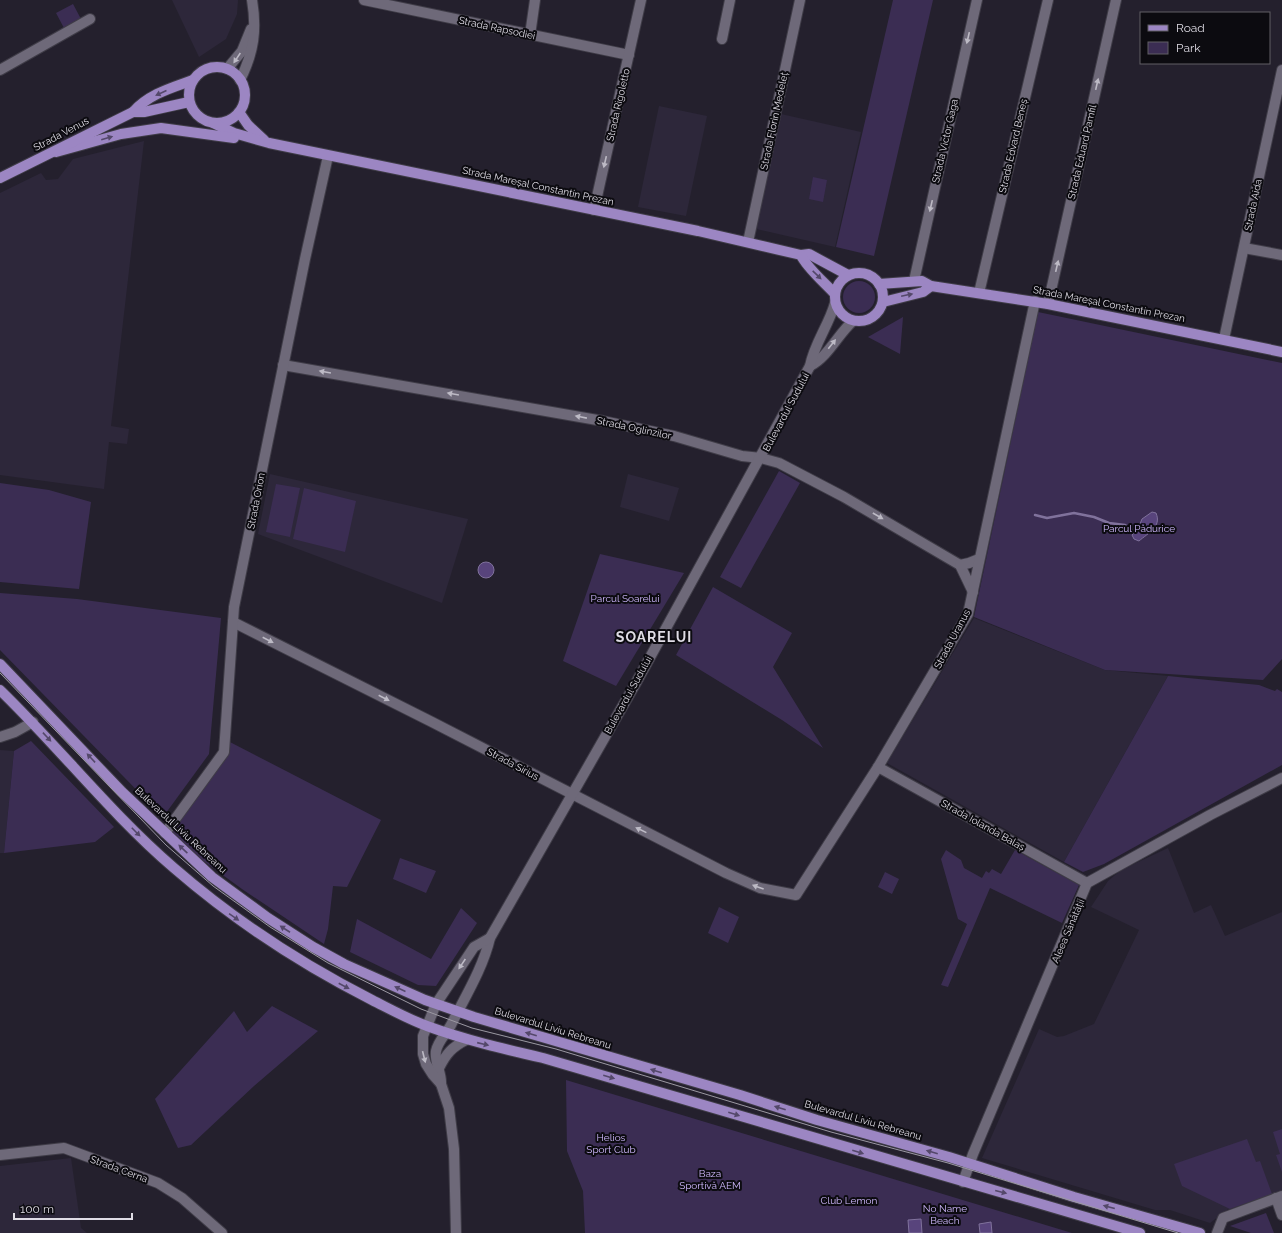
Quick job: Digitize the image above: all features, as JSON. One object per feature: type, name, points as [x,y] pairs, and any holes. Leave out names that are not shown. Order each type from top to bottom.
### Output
[{"type":"main road","points":[[216,67],[227,69],[240,80],[245,93],[244,103],[239,112],[232,119],[223,123],[213,123],[198,116],[189,102],[190,87],[193,80],[206,69],[216,67]]},
{"type":"main road","name":"Strada Venus","points":[[0,178],[56,152],[97,129],[133,112],[140,104],[158,93],[193,80]]},
{"type":"main road","name":"Strada Venus","points":[[133,112],[144,112],[189,102]]},
{"type":"main road","name":"Strada Mareșal Constantin Prezan","points":[[239,112],[252,130],[267,143]]},
{"type":"main road","name":"Strada Mareșal Constantin Prezan","points":[[213,123],[234,133],[267,143],[748,242],[800,255],[809,254],[848,275]]},
{"type":"main road","points":[[56,152],[122,134],[161,128],[267,143]]},
{"type":"main road","points":[[800,255],[804,263],[818,274],[835,298],[842,314],[853,320],[868,319],[880,309],[883,302],[883,296],[879,284],[869,275],[862,273],[848,275],[842,280],[835,298]]},
{"type":"main road","name":"Strada Mareșal Constantin Prezan","points":[[879,284],[914,281],[922,282],[930,286],[979,292],[1048,304],[1282,352]]},
{"type":"main road","points":[[883,302],[923,292],[930,286]]},
{"type":"main road","name":"Bulevardul Liviu Rebreanu","points":[[0,664],[122,792],[212,877],[268,918],[313,948],[344,964],[458,1012],[740,1095],[817,1120],[970,1164],[1074,1197],[1200,1233]]},
{"type":"main road","points":[[0,690],[33,722],[138,834],[174,868],[228,912],[278,947],[342,985],[426,1026],[466,1040],[543,1058],[963,1182],[1026,1198],[1140,1233]]},
{"type":"street","points":[[240,80],[251,56],[254,18],[252,0]]},
{"type":"street","name":"Strada Rapsodiei","points":[[364,0],[629,56]]},
{"type":"street","points":[[530,35],[535,0]]},
{"type":"street","name":"Strada Rigoletto","points":[[594,210],[641,0]]},
{"type":"street","points":[[722,39],[730,0]]},
{"type":"street","name":"Strada Florin Medeleț","points":[[748,242],[800,0]]},
{"type":"street","name":"Strada Victor Gaga","points":[[914,281],[976,0]]},
{"type":"street","name":"Strada Edvard Beneș","points":[[979,292],[1048,0]]},
{"type":"street","name":"Strada Eduard Pamfil","points":[[1048,304],[1116,0]]},
{"type":"street","points":[[227,69],[242,51],[254,18]]},
{"type":"street","points":[[0,70],[90,19]]},
{"type":"street","name":"Strada Aida","points":[[1224,340],[1282,70]]},
{"type":"street","name":"Strada Orion","points":[[165,833],[224,752],[234,607],[328,156]]},
{"type":"street","points":[[1244,248],[1282,255]]},
{"type":"street","name":"Bulevardul Sudului","points":[[441,1084],[442,1074],[439,1068],[436,1053],[438,1043],[446,1033],[458,1012],[487,952],[490,938],[761,458],[810,366],[812,357],[832,316],[835,298]]},
{"type":"street","name":"Strada Uranus","points":[[796,895],[878,767],[968,614],[1035,302]]},
{"type":"street","name":"Bulevardul Sudului","points":[[810,366],[818,362],[853,320]]},
{"type":"street","name":"Strada Oglinzilor","points":[[284,365],[531,407],[674,436],[742,456],[761,458],[779,463],[844,497],[960,565]]},
{"type":"street","points":[[973,592],[960,565],[980,558]]},
{"type":"street","name":"Strada Sirius","points":[[233,622],[726,873],[760,888],[796,895]]},
{"type":"street","points":[[0,737],[15,732],[33,722]]},
{"type":"street","name":"Strada Iolanda Balaș","points":[[878,767],[1087,883]]},
{"type":"street","points":[[1087,883],[1210,815],[1282,778]]},
{"type":"street","name":"Aleea Sănătății","points":[[963,1182],[1087,883]]},
{"type":"street","name":"Bulevardul Sudului","points":[[441,1084],[426,1064],[423,1054],[423,1036],[426,1026],[436,1004],[474,947],[490,938]]},
{"type":"street","points":[[439,1068],[445,1056],[453,1046],[466,1040]]},
{"type":"street","points":[[441,1084],[446,1096],[452,1125],[456,1233]]},
{"type":"street","name":"Strada Cerna","points":[[0,1155],[64,1148],[158,1183],[182,1198],[222,1233]]},
{"type":"street","points":[[1217,1233],[1223,1218],[1279,1197],[1282,1215]]},
{"type":"shaded area","points":[[172,0],[238,0],[237,14],[226,39],[199,57]]},
{"type":"shaded area","points":[[659,106],[707,116],[686,216],[638,207]]},
{"type":"shaded area","points":[[781,114],[861,132],[835,247],[756,229]]},
{"type":"shaded area","points":[[144,141],[111,426],[129,429],[127,444],[109,442],[104,489],[0,475],[0,193],[41,173],[46,180],[58,179],[73,159]]},
{"type":"shaded area","points":[[270,474],[468,519],[442,603],[258,534]]},
{"type":"shaded area","points":[[628,474],[679,488],[669,521],[620,507]]},
{"type":"shaded area","points":[[1152,512],[1156,513],[1156,526],[1139,541],[1134,539],[1132,535],[1138,529],[1142,519]]},
{"type":"shaded area","points":[[486,562],[492,564],[494,570],[492,576],[486,578],[480,576],[478,570],[480,564]]},
{"type":"shaded area","points":[[974,618],[1105,670],[1168,676],[1064,862],[887,763]]},
{"type":"shaded area","points":[[0,750],[14,751],[4,853],[0,853]]},
{"type":"shaded area","points":[[1168,848],[1194,913],[1211,905],[1225,936],[1282,912],[1282,1190],[1227,1210],[1210,1223],[1170,1210],[1155,1210],[982,1158],[1039,1029],[1057,1037],[1064,1036],[1094,1024],[1139,930],[1091,907],[1108,881],[1121,870]]},
{"type":"shaded area","points":[[71,1158],[81,1228],[87,1233],[0,1233],[0,1166]]},
{"type":"shaded area","points":[[921,1219],[922,1233],[909,1233],[908,1220]]},
{"type":"shaded area","points":[[991,1222],[992,1233],[980,1233],[979,1224]]},
{"type":"green space","points":[[893,0],[933,0],[874,256],[836,247]]},
{"type":"green space","points":[[73,4],[81,19],[64,28],[56,13]]},
{"type":"green space","points":[[813,177],[827,180],[823,202],[809,199]]},
{"type":"green space","points":[[859,281],[868,284],[872,288],[875,297],[872,306],[868,310],[859,313],[850,310],[846,306],[843,297],[846,288],[850,284]]},
{"type":"green space","name":"Parcul Pădurice","points":[[1038,312],[1282,363],[1282,659],[1263,680],[1105,670],[974,617]]},
{"type":"green space","points":[[903,317],[900,354],[868,337]]},
{"type":"green space","points":[[779,471],[800,483],[741,588],[720,577]]},
{"type":"green space","points":[[0,483],[49,490],[91,502],[79,589],[0,582]]},
{"type":"green space","points":[[276,484],[300,488],[290,537],[266,532]]},
{"type":"green space","points":[[304,488],[356,501],[345,552],[293,539]]},
{"type":"green space","name":"Parcul Soarelui","points":[[600,554],[684,573],[616,686],[563,661]]},
{"type":"green space","points":[[713,587],[792,633],[773,667],[823,748],[782,720],[676,655]]},
{"type":"green space","points":[[0,593],[77,599],[221,618],[209,754],[163,817],[0,650]]},
{"type":"green space","points":[[1168,676],[1259,685],[1275,691],[1277,689],[1282,692],[1282,765],[1104,864],[1083,872],[1064,862]]},
{"type":"green space","points":[[226,740],[381,820],[347,887],[333,886],[328,929],[324,944],[242,889],[165,833]]},
{"type":"green space","points":[[31,741],[114,827],[95,842],[4,853],[14,751]]},
{"type":"green space","points":[[946,850],[961,860],[964,868],[982,878],[986,871],[989,873],[992,869],[1001,874],[1015,850],[1079,885],[1062,923],[990,888],[948,987],[941,985],[967,924],[958,919],[941,859]]},
{"type":"green space","points":[[400,858],[436,871],[426,893],[393,879]]},
{"type":"green space","points":[[885,872],[899,879],[892,894],[878,887]]},
{"type":"green space","points":[[719,907],[739,917],[728,943],[708,933]]},
{"type":"green space","points":[[461,908],[477,923],[436,986],[418,985],[350,952],[357,919],[431,959]]},
{"type":"green space","points":[[272,1006],[318,1031],[254,1086],[191,1145],[178,1148],[155,1099],[234,1011],[247,1032]]},
{"type":"green space","points":[[566,1080],[1072,1233],[585,1233],[583,1191],[567,1151]]},
{"type":"green space","points":[[1282,1129],[1282,1172],[1276,1155],[1280,1154],[1273,1132]]},
{"type":"green space","points":[[1247,1139],[1256,1162],[1260,1161],[1272,1194],[1230,1209],[1182,1186],[1174,1164]]},
{"type":"green space","points":[[1266,1213],[1274,1233],[1251,1233],[1230,1226]]},
{"type":"waterway","points":[[1035,515],[1047,518],[1074,513],[1094,517],[1109,523],[1125,525],[1134,532]]},
{"type":"tram line","points":[[0,673],[166,845],[213,886],[270,927],[328,963],[421,1009],[472,1028],[556,1049],[831,1132],[948,1163],[1178,1233]]},
{"type":"district","name":"SOARELUI","points":[[654,637]]},
{"type":"park label","name":"Helios Sport Club","points":[[611,1142]]},
{"type":"park label","name":"Baza Sportivă AEM","points":[[710,1178]]},
{"type":"park label","name":"Club Lemon","points":[[849,1200]]},
{"type":"park label","name":"No Name Beach","points":[[945,1214]]}]
